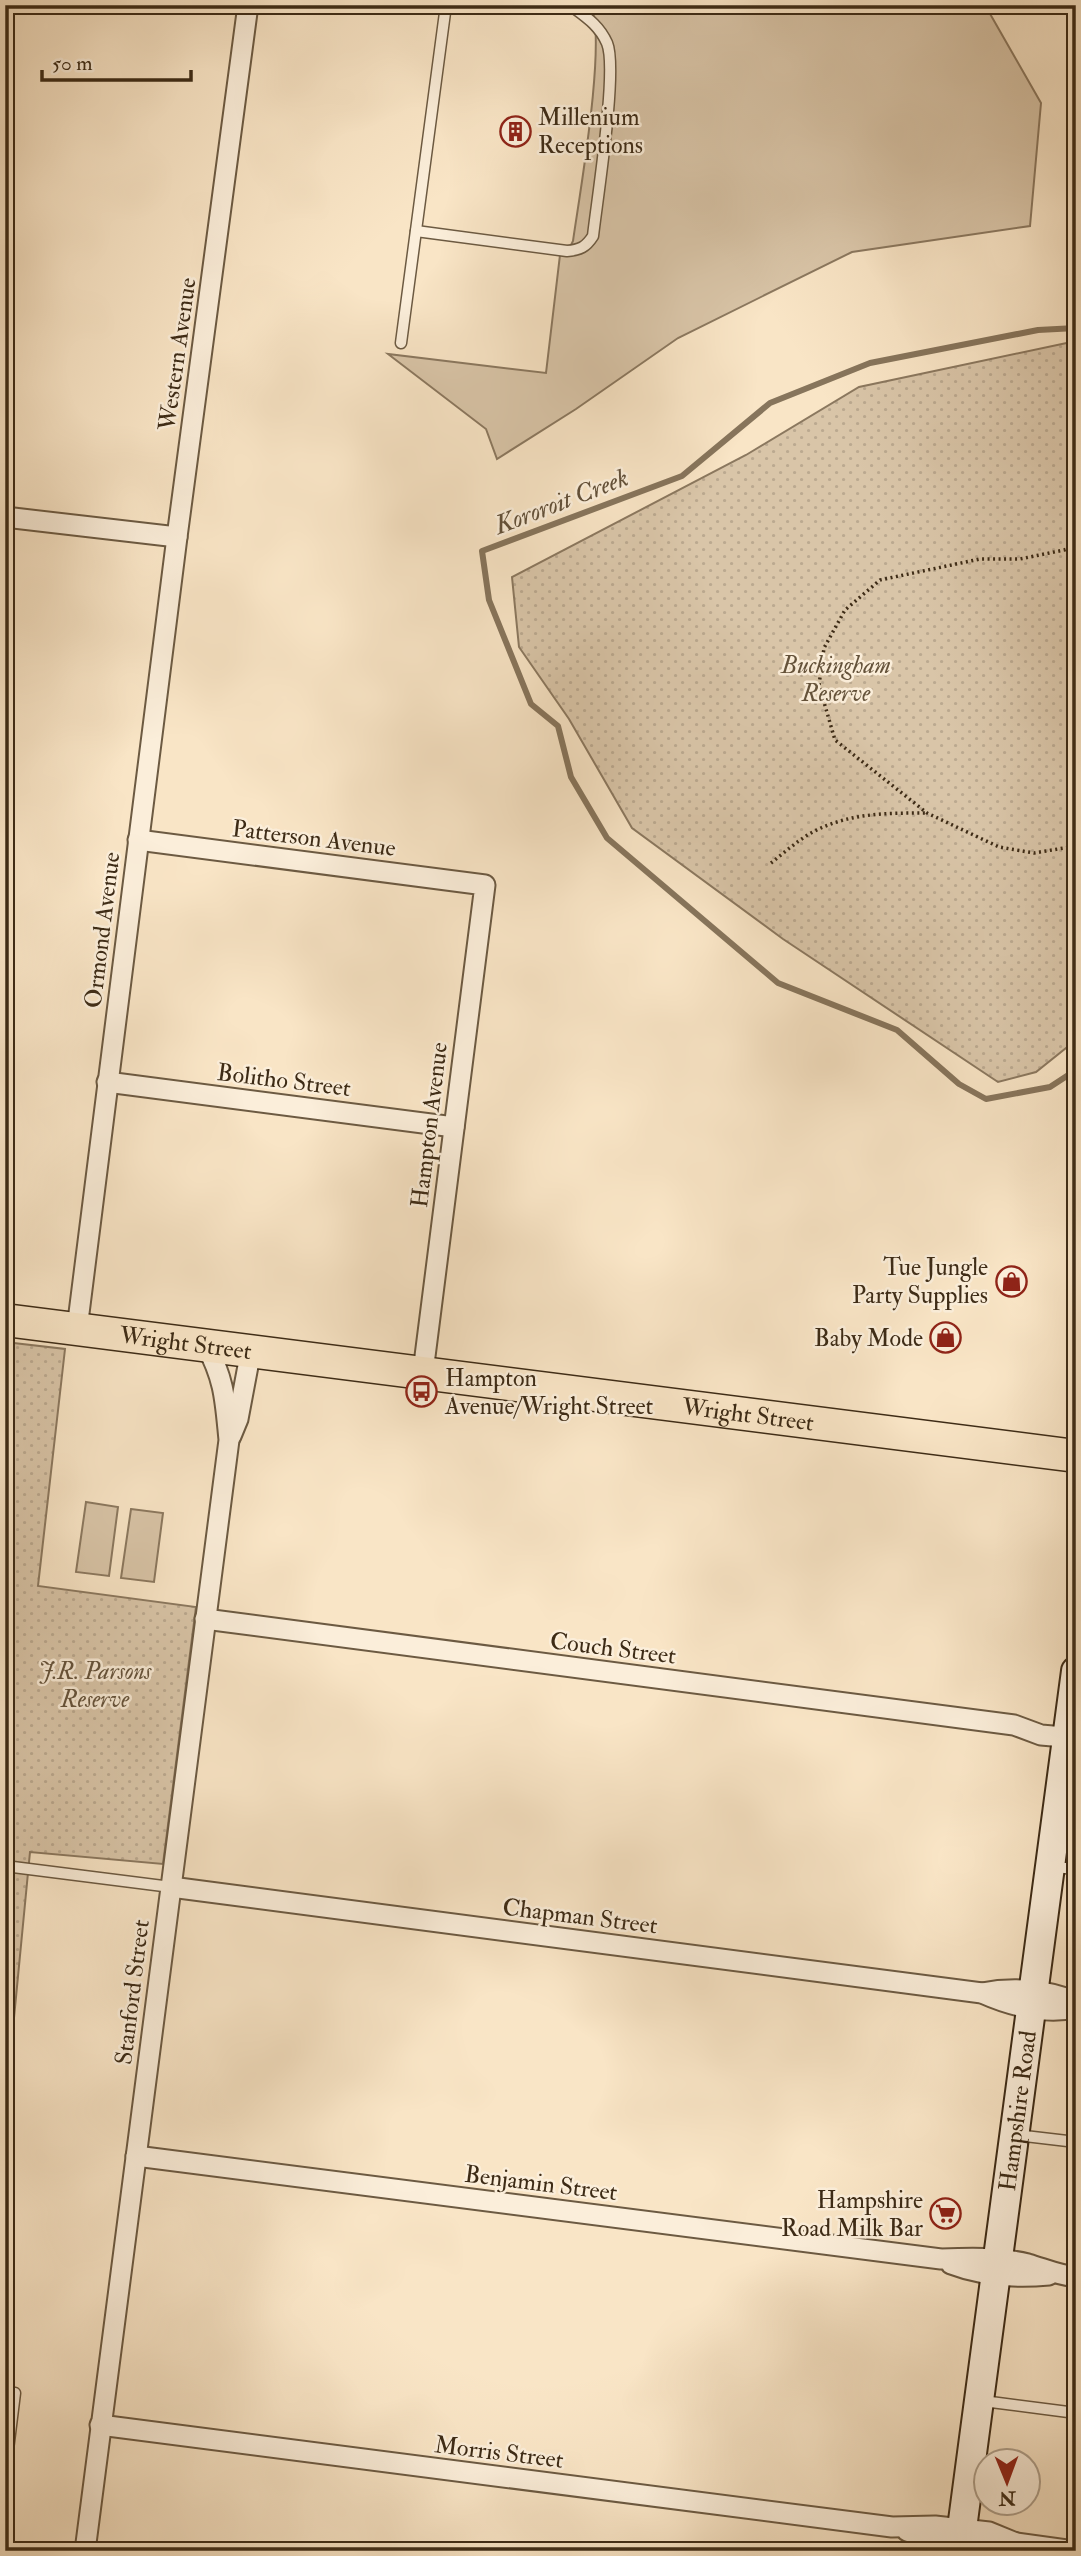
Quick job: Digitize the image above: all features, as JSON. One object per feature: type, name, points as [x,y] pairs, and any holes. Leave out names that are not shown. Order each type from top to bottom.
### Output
[{"type":"main road","name":"Wright Street","points":[[5,1320],[1076,1455]]},
{"type":"street","name":"Western Avenue","points":[[177,537],[248,5]]},
{"type":"street","points":[[5,517],[177,537]]},
{"type":"street","name":"Ormond Avenue","points":[[77,1329],[177,537]]},
{"type":"street","name":"Patterson Avenue","points":[[138,840],[485,885]]},
{"type":"street","name":"Hampton Avenue","points":[[423,1372],[485,885]]},
{"type":"street","name":"Bolitho Street","points":[[107,1082],[454,1126]]},
{"type":"street","name":"Stanford Street","points":[[85,2551],[229,1440],[219,1369],[206,1345]]},
{"type":"street","name":"Stanford Street","points":[[229,1440],[238,1419],[251,1350]]},
{"type":"street","name":"Couch Street","points":[[205,1619],[1014,1725],[1041,1735],[1072,1732]]},
{"type":"street","name":"Hampshire Road","points":[[961,2541],[1033,1999],[1063,1868],[1076,1671]]},
{"type":"street","name":"Chapman Street","points":[[171,1887],[982,1993],[1005,2003],[1061,1995],[1076,2002]]},
{"type":"street","name":"Chapman Street","points":[[1033,1999],[1059,2011],[1076,2008]]},
{"type":"street","name":"Benjamin Street","points":[[136,2155],[940,2259],[970,2271],[998,2267],[1025,2277],[1054,2274],[1076,2277]]},
{"type":"street","name":"Morris Street","points":[[100,2425],[892,2527],[961,2541],[989,2532],[1016,2543],[1074,2551]]},
{"type":"lane","points":[[401,343],[446,5]]},
{"type":"lane","points":[[416,231],[567,251],[578,250],[587,245],[593,236],[610,82],[608,46],[597,25],[570,5]]},
{"type":"lane","points":[[5,1866],[171,1887]]},
{"type":"lane","points":[[1015,2135],[1076,2142]]},
{"type":"lane","points":[[5,2392],[15,2393],[5,2474]]},
{"type":"lane","points":[[981,2401],[1076,2413]]},
{"type":"path","points":[[1076,546],[1020,559],[980,559],[880,580],[845,610],[824,648],[819,685],[835,740],[927,814],[999,847],[1034,853],[1076,846]]},
{"type":"path","points":[[771,863],[810,833],[838,821],[875,813],[927,814]]},
{"type":"green space","points":[[590,5],[985,5],[1041,103],[1030,226],[852,252],[678,338],[576,409],[497,459],[486,429],[388,354],[546,373],[560,255],[568,251],[573,241],[586,155],[596,48],[595,22]]},
{"type":"green space","name":"Buckingham Reserve","points":[[1076,341],[1076,1040],[1036,1072],[998,1082],[783,939],[632,828],[569,719],[519,647],[512,577],[746,455],[859,387]]},
{"type":"green space","name":"J.R. Parsons Reserve","points":[[5,1342],[65,1349],[38,1586],[196,1607],[163,1864],[30,1852],[5,2111]]},
{"type":"green space","points":[[86,1502],[118,1507],[109,1576],[76,1572]]},
{"type":"green space","points":[[131,1509],[163,1513],[154,1582],[121,1578]]},
{"type":"waterway","name":"Kororoit Creek","points":[[1076,328],[1038,330],[870,363],[770,403],[682,476],[482,551],[489,600],[531,704],[558,726],[571,777],[607,838],[778,983],[897,1030],[959,1084],[986,1099],[1050,1087],[1076,1070]]},
{"type":"place","name":"Millenium Receptions","points":[[515,131]]},
{"type":"place","name":"Tue Jungle Party Supplies","points":[[1011,1281]]},
{"type":"place","name":"Baby Mode","points":[[946,1338]]},
{"type":"place","name":"Hampton Avenue/Wright Street","points":[[422,1392]]},
{"type":"place","name":"Hampshire Road Milk Bar","points":[[946,2214]]}]
